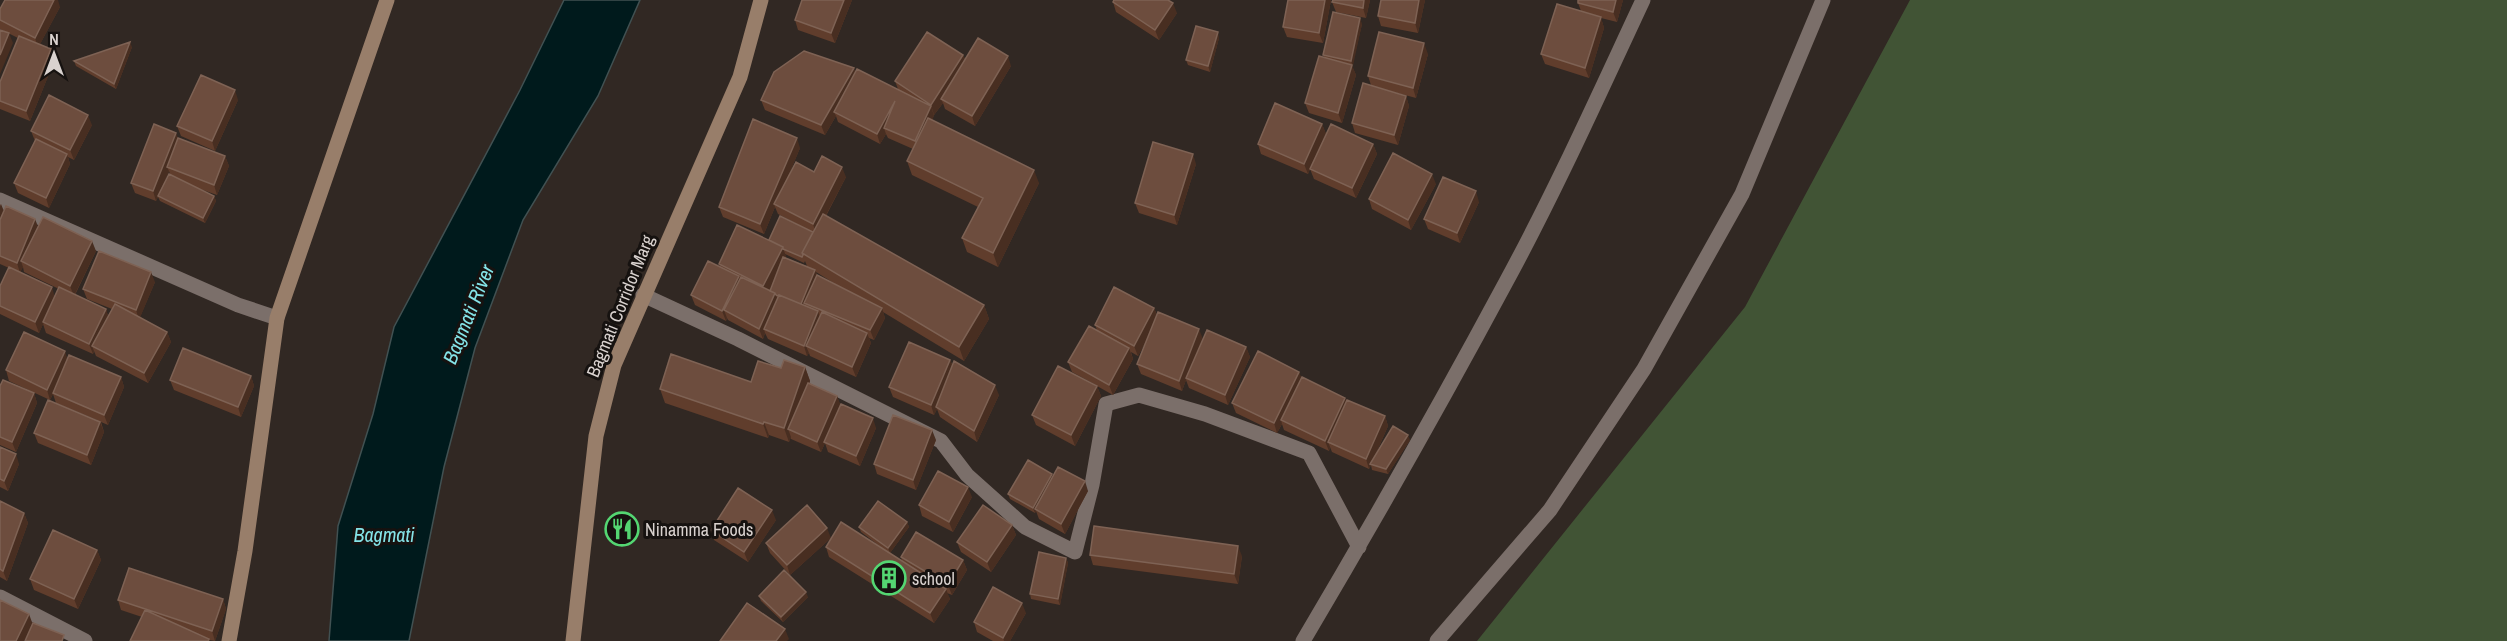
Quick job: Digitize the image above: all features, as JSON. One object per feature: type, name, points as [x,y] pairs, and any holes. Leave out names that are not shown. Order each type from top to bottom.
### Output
[{"type":"street","points":[[230,641],[277,318],[387,0]]},
{"type":"street","name":"Bagmati Corridor Marg","points":[[573,641],[596,436],[614,365],[740,77],[761,0]]},
{"type":"street","points":[[1303,641],[1359,547],[1507,280],[1643,0]]},
{"type":"street","points":[[1437,641],[1550,510],[1644,369],[1742,194],[1822,0]]},
{"type":"street","points":[[0,200],[238,305],[277,318]]},
{"type":"street","points":[[643,295],[738,339],[941,441],[967,476],[1025,527],[1075,552],[1092,485],[1106,404],[1138,395],[1205,414],[1310,453],[1359,547]]},
{"type":"street","points":[[0,597],[85,641]]},
{"type":"green space","points":[[1910,0],[2507,0],[2507,641],[1477,641],[1745,307]]},
{"type":"water","name":"Bagmati","points":[[564,0],[640,0],[598,96],[523,220],[475,348],[444,467],[409,641],[329,641],[338,526],[373,414],[394,327],[520,90]]},
{"type":"building","points":[[5,0],[54,0],[35,38],[0,20],[0,9]]},
{"type":"building","points":[[802,0],[844,0],[831,33],[795,20]]},
{"type":"building","points":[[1114,0],[1168,0],[1173,3],[1155,30],[1113,2]]},
{"type":"building","points":[[1288,0],[1325,0],[1319,33],[1283,27]]},
{"type":"building","points":[[1333,0],[1364,0],[1363,8],[1332,2]]},
{"type":"building","points":[[1381,0],[1419,0],[1415,23],[1378,16]]},
{"type":"building","points":[[1578,0],[1616,0],[1613,12],[1578,3]]},
{"type":"building","points":[[1557,4],[1601,17],[1585,68],[1541,54]]},
{"type":"building","points":[[1333,12],[1360,18],[1351,61],[1323,55]]},
{"type":"building","points":[[1196,26],[1218,32],[1208,66],[1186,60]]},
{"type":"building","points":[[0,30],[9,33],[0,55]]},
{"type":"building","points":[[927,32],[963,55],[931,105],[895,81]]},
{"type":"building","points":[[1379,32],[1424,43],[1413,88],[1368,76]]},
{"type":"building","points":[[19,36],[51,49],[26,111],[0,101],[0,82]]},
{"type":"building","points":[[978,38],[1008,56],[972,116],[941,99]]},
{"type":"building","points":[[130,42],[114,84],[74,61]]},
{"type":"building","points":[[804,51],[854,68],[821,125],[761,100],[774,72]]},
{"type":"building","points":[[1319,56],[1352,65],[1338,113],[1305,103]]},
{"type":"building","points":[[857,69],[931,106],[915,141],[884,128],[895,101],[877,134],[834,112]]},
{"type":"building","points":[[201,75],[235,90],[212,141],[177,126]]},
{"type":"building","points":[[1363,83],[1406,96],[1394,135],[1352,123]]},
{"type":"building","points":[[49,95],[88,115],[70,150],[31,131]]},
{"type":"building","points":[[1275,103],[1322,124],[1304,164],[1258,144]]},
{"type":"building","points":[[928,118],[1034,170],[993,253],[962,238],[983,198],[907,161]]},
{"type":"building","points":[[753,119],[797,138],[760,224],[719,207]]},
{"type":"building","points":[[154,124],[176,133],[153,191],[131,183]]},
{"type":"building","points":[[1331,124],[1373,144],[1352,188],[1310,169]]},
{"type":"building","points":[[178,138],[225,156],[214,185],[167,167]]},
{"type":"building","points":[[36,139],[67,154],[46,198],[14,183]]},
{"type":"building","points":[[1153,142],[1193,154],[1174,215],[1135,203]]},
{"type":"building","points":[[1393,153],[1432,174],[1408,220],[1369,199]]},
{"type":"building","points":[[822,156],[842,167],[813,224],[774,204],[796,162],[814,172]]},
{"type":"building","points":[[169,174],[214,196],[203,218],[158,196]]},
{"type":"building","points":[[1443,177],[1476,191],[1457,233],[1424,219]]},
{"type":"building","points":[[6,206],[35,219],[17,263],[0,256],[0,220]]},
{"type":"building","points":[[823,214],[984,305],[959,347],[802,253]]},
{"type":"building","points":[[780,216],[813,232],[802,257],[769,240]]},
{"type":"building","points":[[43,217],[92,241],[70,286],[21,261]]},
{"type":"building","points":[[737,225],[783,247],[763,286],[719,264]]},
{"type":"building","points":[[99,251],[151,272],[136,310],[83,289]]},
{"type":"building","points":[[783,257],[815,270],[801,304],[770,291]]},
{"type":"building","points":[[708,261],[739,276],[722,311],[691,295]]},
{"type":"building","points":[[9,267],[52,287],[35,322],[0,306],[0,286]]},
{"type":"building","points":[[817,275],[882,308],[870,330],[804,303]]},
{"type":"building","points":[[741,277],[775,293],[759,329],[724,310]]},
{"type":"building","points":[[59,287],[106,309],[89,344],[43,322]]},
{"type":"building","points":[[1114,287],[1154,308],[1134,346],[1095,325]]},
{"type":"building","points":[[779,295],[818,311],[804,346],[764,329]]},
{"type":"building","points":[[115,304],[167,332],[144,373],[92,346]]},
{"type":"building","points":[[822,312],[867,333],[852,367],[806,346]]},
{"type":"building","points":[[1158,312],[1199,329],[1179,381],[1137,364]]},
{"type":"building","points":[[1089,326],[1129,348],[1109,385],[1068,362]]},
{"type":"building","points":[[1207,330],[1246,347],[1225,395],[1186,378]]},
{"type":"building","points":[[24,332],[65,351],[47,390],[6,370]]},
{"type":"building","points":[[909,342],[950,360],[931,405],[889,387]]},
{"type":"building","points":[[183,348],[251,376],[238,407],[170,380]]},
{"type":"building","points":[[1258,351],[1299,372],[1274,423],[1232,403]]},
{"type":"building","points":[[671,354],[751,382],[758,361],[781,368],[784,360],[805,367],[784,428],[764,422],[763,424],[660,389]]},
{"type":"building","points":[[69,355],[121,377],[104,415],[53,393]]},
{"type":"building","points":[[954,361],[995,385],[974,431],[936,407]]},
{"type":"building","points":[[1058,366],[1097,386],[1071,435],[1032,415]]},
{"type":"building","points":[[1302,377],[1345,398],[1325,441],[1281,420]]},
{"type":"building","points":[[3,380],[34,393],[12,442],[0,437],[0,386]]},
{"type":"building","points":[[808,383],[837,396],[817,442],[788,429]]},
{"type":"building","points":[[48,400],[100,422],[87,455],[34,433]]},
{"type":"building","points":[[1347,400],[1385,416],[1366,459],[1328,442]]},
{"type":"building","points":[[841,404],[873,418],[856,456],[824,442]]},
{"type":"building","points":[[893,415],[932,430],[913,480],[874,464]]},
{"type":"building","points":[[1393,426],[1408,435],[1386,469],[1370,464]]},
{"type":"building","points":[[0,447],[16,454],[4,481],[0,479]]},
{"type":"building","points":[[1028,460],[1052,474],[1033,508],[1008,494]]},
{"type":"building","points":[[1058,467],[1085,481],[1061,524],[1035,509]]},
{"type":"building","points":[[938,471],[968,487],[949,522],[919,505]]},
{"type":"building","points":[[738,488],[772,510],[744,552],[711,530]]},
{"type":"building","points":[[0,501],[24,513],[3,571],[0,569]]},
{"type":"building","points":[[878,501],[907,522],[888,548],[859,527]]},
{"type":"building","points":[[807,505],[827,528],[787,565],[766,543]]},
{"type":"building","points":[[983,505],[1012,525],[987,562],[957,542]]},
{"type":"building","name":"school","points":[[841,522],[946,589],[930,613],[826,547]]},
{"type":"building","points":[[1094,526],[1238,546],[1234,574],[1090,555]]},
{"type":"building","points":[[53,530],[97,550],[74,599],[30,579]]},
{"type":"building","points":[[916,532],[963,560],[948,585],[901,557]]},
{"type":"building","points":[[1039,552],[1066,558],[1058,599],[1030,594]]},
{"type":"building","points":[[129,568],[223,599],[212,631],[118,600]]},
{"type":"building","points":[[784,570],[806,592],[781,617],[759,596]]},
{"type":"building","points":[[993,587],[1022,603],[1003,638],[974,622]]},
{"type":"building","points":[[0,600],[29,614],[16,641],[0,641]]},
{"type":"building","points":[[747,603],[785,629],[776,641],[720,641]]},
{"type":"building","points":[[145,610],[209,639],[208,641],[130,641]]},
{"type":"building","points":[[33,623],[64,635],[62,641],[25,641]]},
{"type":"place","name":"Ninamma Foods","points":[[622,529]]},
{"type":"place","name":"school","points":[[889,578]]},
{"type":"water label","name":"Bagmati River","points":[[468,314]]}]
